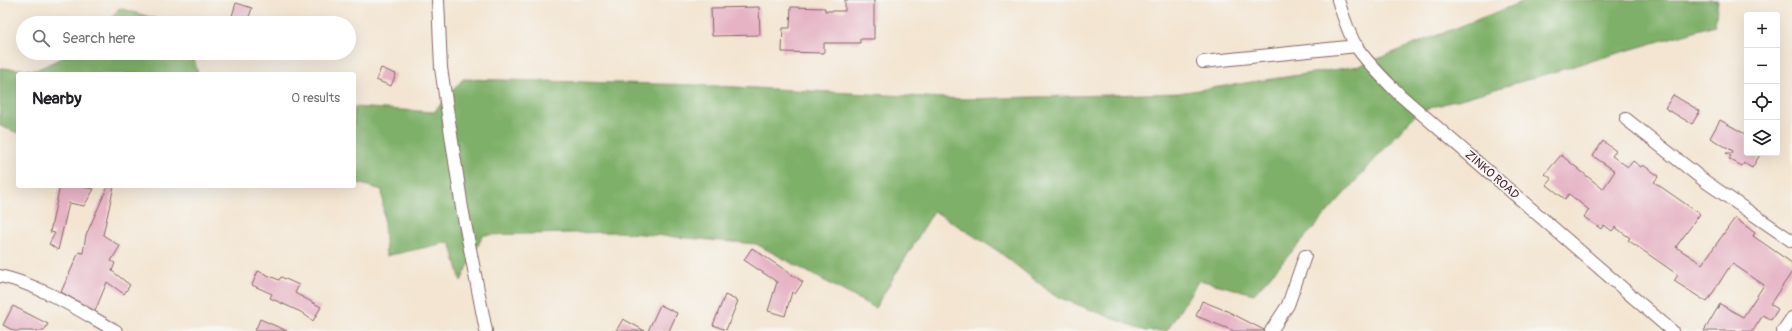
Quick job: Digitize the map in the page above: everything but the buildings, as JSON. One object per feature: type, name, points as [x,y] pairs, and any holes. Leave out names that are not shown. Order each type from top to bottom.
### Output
[{"type":"street","points":[[438,0],[441,68],[462,208],[486,331]]},
{"type":"street","name":"ZINKO ROAD","points":[[1338,0],[1345,22],[1357,46],[1375,70],[1400,95],[1672,331]]},
{"type":"street","points":[[1202,62],[1357,46]]},
{"type":"street","points":[[1626,119],[1706,182],[1792,241]]},
{"type":"street","points":[[1271,331],[1288,305],[1305,256]]},
{"type":"street","points":[[0,276],[12,278],[51,295],[116,331]]},
{"type":"street","points":[[1784,331],[1792,318]]},
{"type":"green space","points":[[1527,0],[1718,0],[1715,25],[1430,108],[1414,116],[1254,294],[1199,280],[1167,331],[1146,331],[1055,296],[998,251],[934,211],[875,308],[756,244],[618,232],[483,235],[461,281],[450,242],[386,256],[382,190],[356,183],[356,107],[434,112],[463,79],[698,85],[964,99],[1178,93],[1359,66]]},
{"type":"green space","points":[[119,8],[147,16],[113,16]]},
{"type":"green space","points":[[57,60],[195,60],[198,72],[16,72],[16,132],[0,126],[0,68],[36,70]]}]
